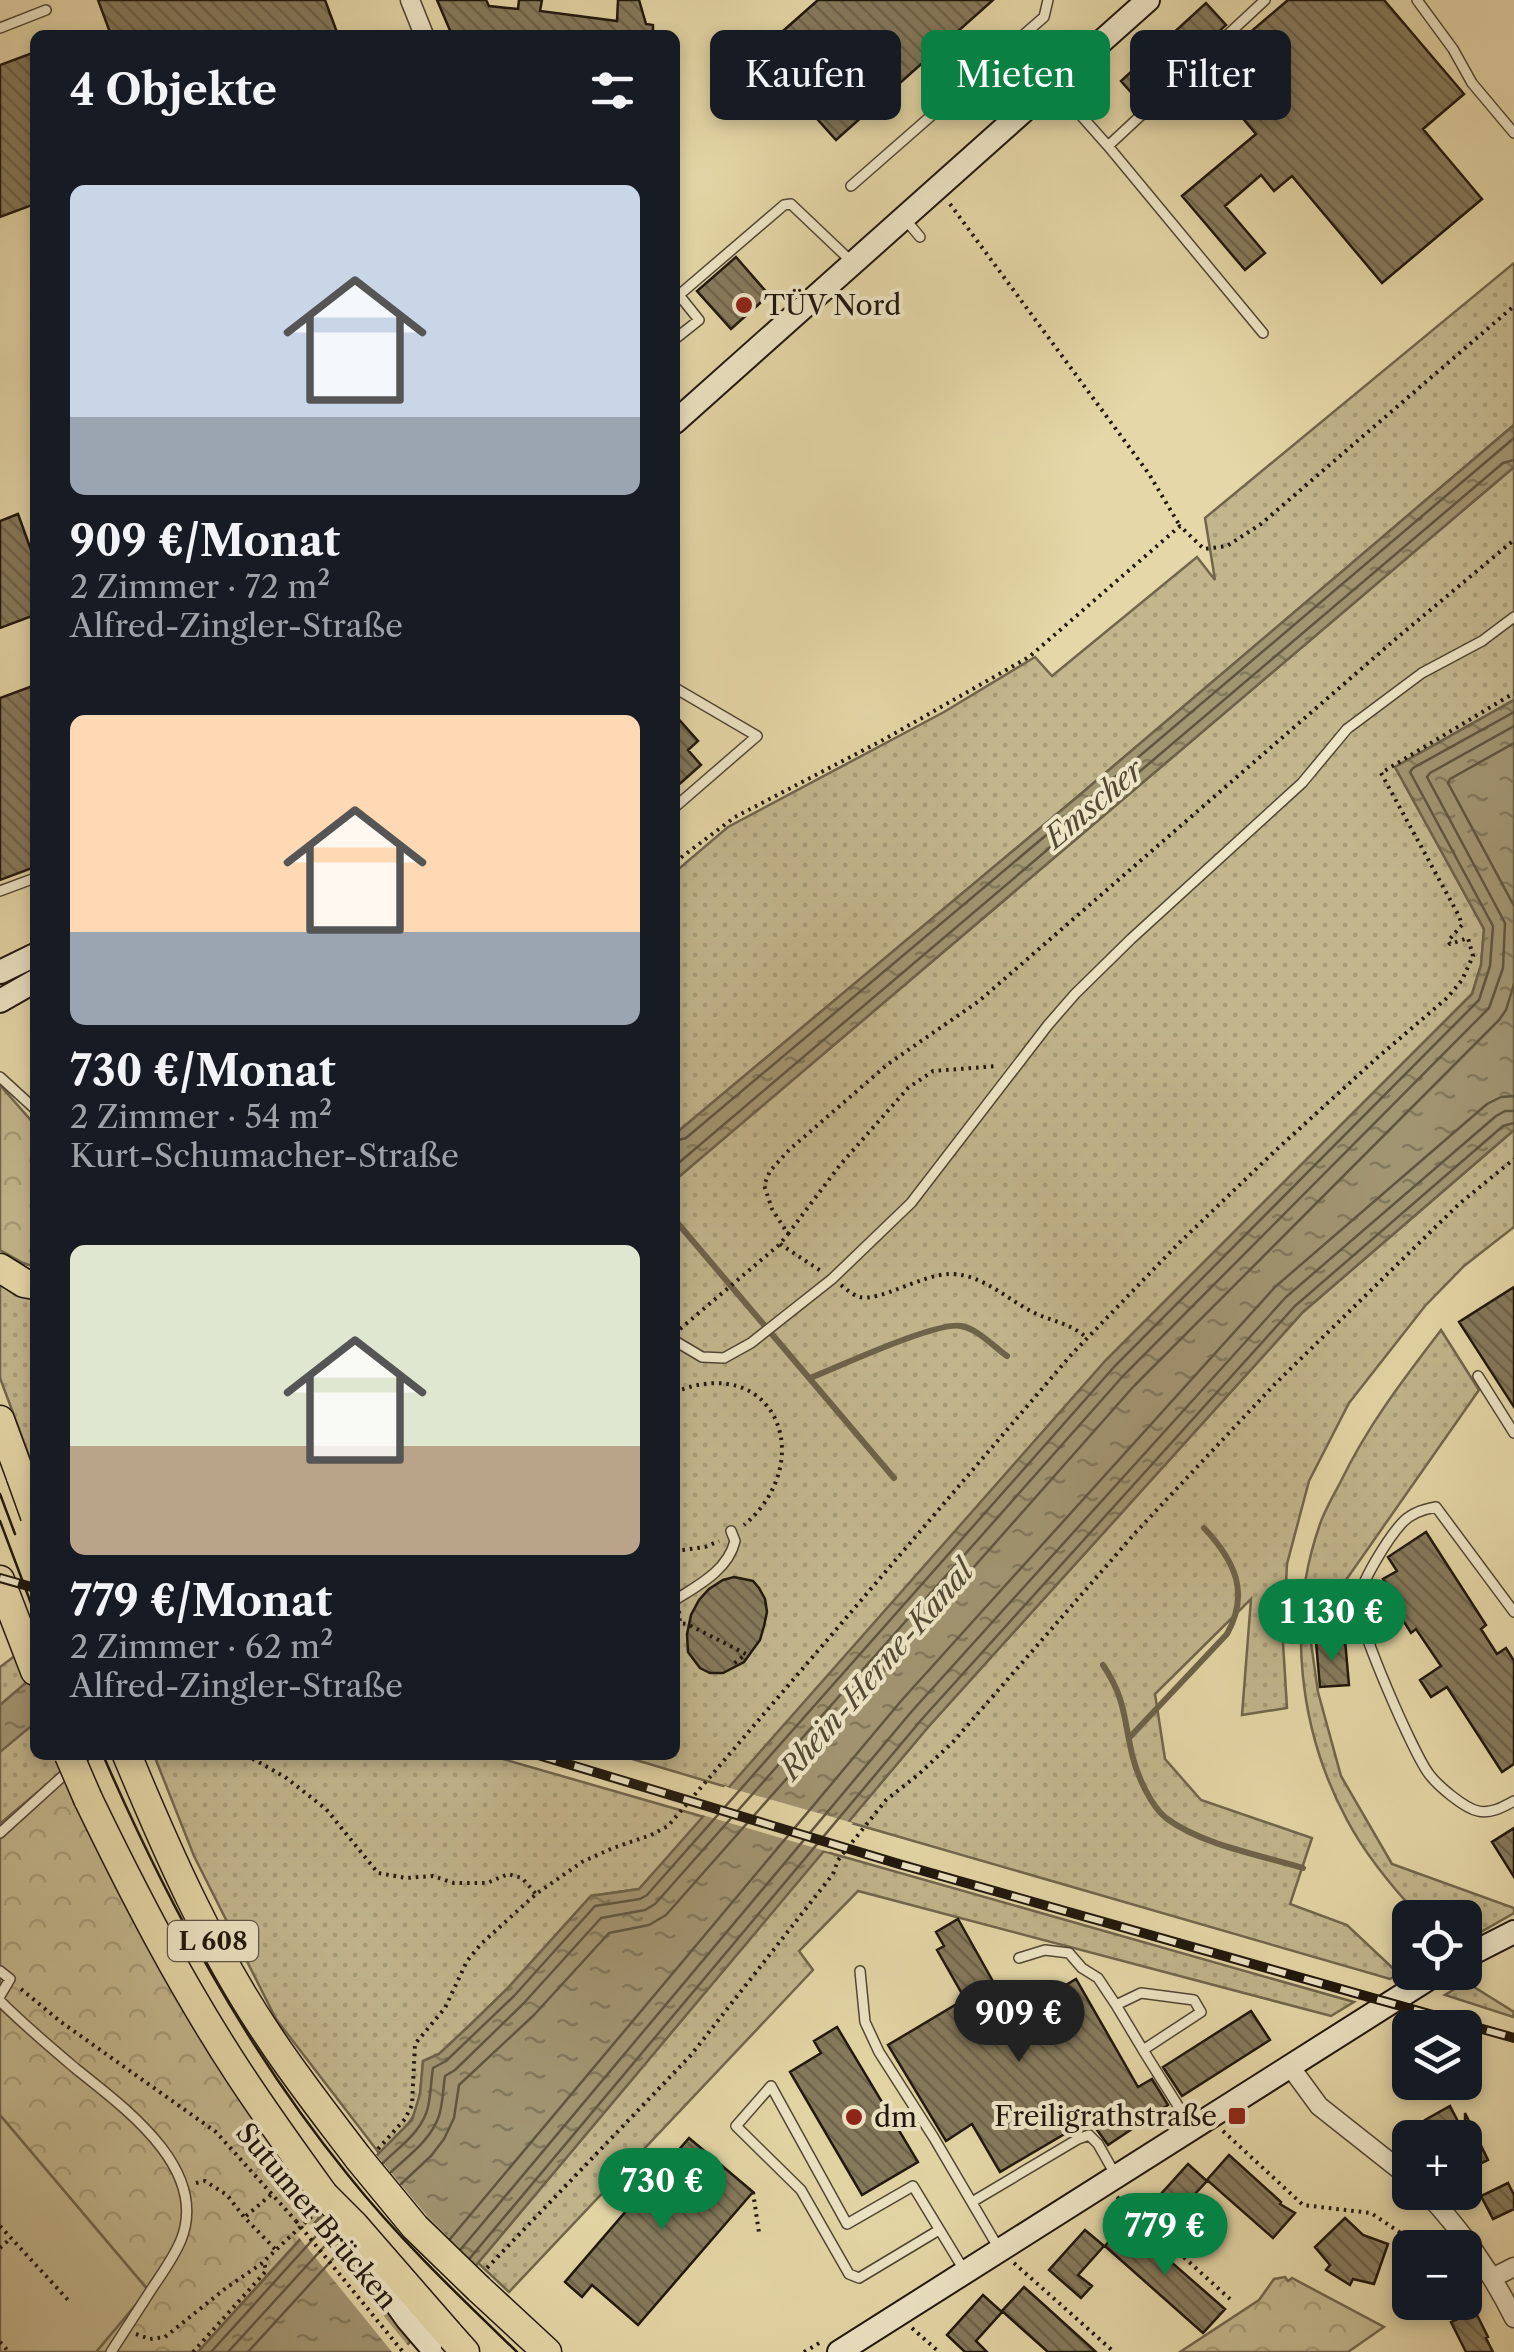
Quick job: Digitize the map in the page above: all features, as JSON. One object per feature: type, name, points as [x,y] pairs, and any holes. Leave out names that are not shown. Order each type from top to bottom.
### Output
[{"type":"main road","points":[[0,1268],[30,1284]]},
{"type":"main road","points":[[0,1420],[30,1502]]},
{"type":"main road","points":[[0,1580],[30,1658]]},
{"type":"main road","name":"L 608","points":[[72,1760],[158,1938],[240,2075],[322,2202],[354,2225],[445,2346]]},
{"type":"main road","name":"L 608","points":[[129,1760],[161,1837],[266,2034],[367,2155],[415,2227],[482,2280],[548,2352]]},
{"type":"street","points":[[410,0],[422,30]]},
{"type":"street","points":[[1110,30],[1140,3]]},
{"type":"street","points":[[680,418],[1011,120]]},
{"type":"street","points":[[0,972],[30,958]]},
{"type":"street","points":[[0,1001],[30,985]]},
{"type":"street","points":[[1482,1948],[1514,1932]]},
{"type":"street","points":[[832,2346],[898,2315],[1410,1990]]},
{"type":"street","points":[[1289,2066],[1319,2106],[1392,2164]]},
{"type":"street","points":[[1442,2210],[1494,2277],[1514,2318]]},
{"type":"street","points":[[1494,2277],[1514,2266]]},
{"type":"lane","points":[[851,186],[1044,17],[1048,0]]},
{"type":"lane","points":[[1108,146],[1265,0]]},
{"type":"lane","points":[[1417,0],[1453,49],[1472,84],[1514,134]]},
{"type":"lane","points":[[0,28],[46,10]]},
{"type":"lane","points":[[1085,120],[1263,333]]},
{"type":"lane","points":[[680,295],[784,205],[791,204],[853,262]]},
{"type":"lane","points":[[903,217],[920,237]]},
{"type":"lane","points":[[680,297],[699,320],[680,335]]},
{"type":"lane","points":[[680,1341],[702,1357],[724,1358],[752,1343],[832,1279],[911,1203],[1075,994],[1130,939],[1302,783],[1347,730],[1422,673],[1482,641],[1514,617]]},
{"type":"lane","points":[[680,691],[757,736],[680,803]]},
{"type":"lane","points":[[0,890],[30,880]]},
{"type":"lane","points":[[0,1077],[30,1104]]},
{"type":"lane","points":[[1478,1376],[1514,1432]]},
{"type":"lane","points":[[1514,1612],[1436,1508],[1423,1509],[1403,1521],[1366,1578],[1358,1606],[1387,1690],[1429,1774],[1457,1800],[1479,1812],[1498,1810],[1514,1800]]},
{"type":"lane","points":[[680,1597],[725,1564],[735,1541],[731,1532]]},
{"type":"lane","points":[[0,1833],[80,1760]]},
{"type":"lane","points":[[1018,1958],[1045,1950],[1070,1954],[1098,1978],[1143,2050],[1200,2122]]},
{"type":"lane","points":[[0,1971],[10,1979],[0,1999],[26,2027],[140,2121],[171,2162],[182,2187],[187,2212],[182,2238],[111,2352]]},
{"type":"lane","points":[[860,1971],[865,2022],[879,2052],[1000,2250]]},
{"type":"lane","points":[[1116,2006],[1141,1994],[1194,2000],[1201,2012],[1143,2050]]},
{"type":"lane","points":[[940,2230],[860,2278],[849,2274],[801,2190],[736,2126],[771,2086],[848,2224],[913,2186],[940,2230],[965,2272]]},
{"type":"lane","points":[[972,2202],[1089,2135],[1098,2144],[1109,2180]]},
{"type":"path","points":[[938,186],[1149,474],[1180,526],[1204,549],[1228,546],[1261,524],[1514,306]]},
{"type":"path","points":[[680,858],[735,817],[1028,657],[1180,526]]},
{"type":"path","points":[[788,1234],[772,1210],[764,1186],[770,1171],[789,1150],[888,1064],[978,1001],[1514,540]]},
{"type":"path","points":[[367,2155],[404,2119],[412,2105],[415,2044],[445,2008],[467,1960],[536,1894],[582,1862],[668,1826],[1087,1338],[1178,1244],[1462,980],[1472,956],[1468,938],[1450,944],[1448,941],[1462,924],[1459,916],[1381,774],[1514,693]]},
{"type":"path","points":[[680,1332],[780,1244],[840,1164],[908,1088],[933,1071],[1017,1066]]},
{"type":"path","points":[[482,2280],[691,2056],[886,1800],[953,1742],[1136,1532],[1274,1385],[1459,1204],[1514,1160]]},
{"type":"path","points":[[780,1244],[856,1296],[879,1296],[933,1275],[954,1274],[973,1278],[1087,1338]]},
{"type":"path","points":[[680,1390],[710,1382],[736,1386],[755,1394],[769,1406],[780,1428],[783,1450],[778,1476],[768,1500],[744,1525]]},
{"type":"path","points":[[680,1550],[719,1541]]},
{"type":"path","points":[[687,1624],[746,1654],[732,1666]]},
{"type":"path","points":[[255,1760],[285,1776],[326,1810],[378,1873],[406,1878],[433,1876],[454,1883],[487,1883],[508,1874],[522,1878],[536,1894]]},
{"type":"path","name":"Sutumer Brücken","points":[[10,1979],[62,2022],[216,2132],[273,2193],[403,2352]]},
{"type":"path","points":[[1200,2122],[1302,2205],[1370,2213],[1396,2230]]},
{"type":"path","points":[[1109,2180],[1230,2299]]},
{"type":"path","points":[[182,2187],[205,2181],[227,2195],[277,2251]]},
{"type":"path","points":[[753,2192],[759,2233]]},
{"type":"path","points":[[244,2217],[273,2193]]},
{"type":"path","points":[[125,2330],[150,2340],[161,2339],[277,2251],[322,2202]]},
{"type":"path","points":[[0,2226],[68,2301]]},
{"type":"path","points":[[0,2248],[11,2238]]},
{"type":"path","points":[[1000,2250],[1114,2352]]},
{"type":"path","points":[[193,2352],[266,2271],[264,2262]]},
{"type":"path","points":[[898,2315],[939,2352]]},
{"type":"path","points":[[0,2342],[9,2352]]},
{"type":"path","points":[[804,2352],[832,2346]]},
{"type":"green space","points":[[1514,263],[1514,425],[680,1130],[680,868],[728,827],[944,712],[1035,657],[1052,676],[1197,557],[1215,580],[1205,518]]},
{"type":"green space","points":[[1514,467],[1514,700],[1395,767],[1484,929],[1481,965],[1472,994],[1106,1360],[730,1788],[636,1760],[680,1760],[680,1176]]},
{"type":"green space","points":[[0,1085],[30,1119],[30,1265],[0,1250]]},
{"type":"green space","points":[[1514,1130],[1514,1227],[1464,1266],[1425,1306],[1349,1403],[1309,1481],[1287,1564],[1283,1643],[1287,1708],[1242,1715],[1251,1599],[1155,1694],[1165,1759],[1201,1800],[1312,1838],[1290,1904],[1347,1925],[1392,1967],[1392,1978],[848,1822],[929,1726],[1303,1312]]},
{"type":"green space","points":[[0,1283],[30,1296],[30,1459],[0,1378]]},
{"type":"green space","points":[[1441,1330],[1479,1390],[1346,1580],[1311,1618],[1318,1692],[1341,1776],[1392,1864],[1514,1908],[1514,1913],[1482,1931],[1482,1900],[1405,1900],[1380,1871],[1347,1820],[1331,1786],[1308,1713],[1301,1636],[1309,1561],[1324,1514],[1399,1386]]},
{"type":"green space","points":[[16,1655],[30,1688],[30,1760],[59,1760],[64,1770],[0,1824],[0,1667]]},
{"type":"green space","points":[[156,1760],[506,1760],[704,1817],[639,1889],[591,1896],[507,1989],[439,2054],[423,2061],[414,2113],[379,2153],[276,2019],[194,1856]]},
{"type":"green space","points":[[64,1770],[183,2008],[319,2218],[198,2352],[96,2352],[148,2290],[0,2115],[0,1824]]},
{"type":"green space","points":[[823,1851],[1354,2002],[1331,2016],[858,1891],[799,1951],[813,1970],[509,2292],[478,2263]]},
{"type":"green space","points":[[1453,1990],[1479,1990],[1514,2012],[1513,2017],[1445,1995]]},
{"type":"green space","points":[[0,2115],[148,2290],[96,2352],[0,2352]]},
{"type":"green space","points":[[1285,2277],[1384,2327],[1348,2352],[1180,2352],[1259,2300],[1274,2279]]},
{"type":"water","name":"Emscher","points":[[1514,425],[1514,467],[680,1176],[680,1130]]},
{"type":"water","name":"Rhein-Herne-Kanal","points":[[1514,700],[1514,1130],[1303,1312],[929,1726],[401,2352],[198,2352],[412,2120],[420,2094],[423,2061],[439,2054],[507,1989],[591,1896],[639,1889],[1106,1360],[1472,994],[1481,965],[1484,929],[1395,767]]},
{"type":"water","points":[[30,1679],[30,1727],[0,1752],[0,1705]]},
{"type":"pier","points":[[725,1786],[853,1823],[829,1852],[699,1814]]},
{"type":"pier","points":[[373,2151],[428,2217],[480,2269],[415,2343],[319,2211]]},
{"type":"pier","points":[[308,2223],[410,2348],[407,2352],[392,2352],[297,2235]]},
{"type":"building","points":[[98,0],[325,0],[336,30],[109,30]]},
{"type":"building","points":[[437,0],[486,0],[489,6],[518,9],[519,0],[542,0],[540,11],[617,21],[618,0],[639,0],[646,24],[653,25],[653,30],[450,30]]},
{"type":"building","points":[[818,0],[993,0],[959,30],[921,30],[921,64],[901,82],[901,30],[784,30]]},
{"type":"building","points":[[1288,0],[1384,0],[1464,94],[1423,129],[1482,199],[1382,283],[1292,176],[1274,191],[1261,175],[1225,206],[1265,253],[1245,270],[1182,196],[1256,134],[1244,120],[1291,120],[1291,30],[1253,30]]},
{"type":"building","points":[[1206,3],[1226,25],[1221,30],[1177,30]]},
{"type":"building","points":[[30,54],[30,206],[0,217],[0,65]]},
{"type":"building","points":[[1130,73],[1130,91],[1121,81]]},
{"type":"building","points":[[818,120],[858,120],[836,140]]},
{"type":"building","points":[[736,257],[769,295],[731,329],[697,291]]},
{"type":"building","points":[[18,514],[30,547],[30,617],[0,628],[0,521]]},
{"type":"building","points":[[30,687],[30,869],[0,880],[0,698]]},
{"type":"building","points":[[680,721],[698,741],[688,750],[701,765],[680,784]]},
{"type":"building","points":[[1514,1287],[1514,1407],[1459,1322]]},
{"type":"building","points":[[1426,1532],[1486,1625],[1481,1629],[1497,1654],[1506,1648],[1514,1661],[1514,1764],[1502,1772],[1447,1687],[1431,1697],[1420,1680],[1441,1666],[1416,1629],[1411,1633],[1399,1614],[1404,1611],[1383,1579],[1397,1571],[1388,1557]]},
{"type":"building","points":[[734,1577],[753,1581],[759,1588],[767,1612],[764,1626],[760,1640],[744,1662],[723,1673],[710,1673],[700,1668],[688,1652],[691,1615],[709,1589]]},
{"type":"building","points":[[1345,1640],[1349,1685],[1320,1687],[1316,1642]]},
{"type":"building","points":[[1514,1828],[1514,1877],[1492,1842]]},
{"type":"building","points":[[958,1919],[1013,2017],[1076,1979],[1138,2087],[1152,2079],[1168,2105],[1108,2145],[1092,2123],[1083,2129],[1080,2125],[1000,2172],[972,2124],[946,2141],[888,2045],[965,1999],[937,1950],[944,1946],[936,1932]]},
{"type":"building","points":[[1251,2011],[1270,2040],[1182,2096],[1163,2067]]},
{"type":"building","name":"dm","points":[[837,2027],[918,2162],[862,2195],[790,2072],[821,2053],[814,2041]]},
{"type":"building","points":[[1450,2106],[1457,2120],[1425,2120]]},
{"type":"building","points":[[689,2138],[753,2192],[638,2325],[592,2285],[582,2297],[565,2282]]},
{"type":"building","points":[[1229,2155],[1280,2204],[1295,2213],[1273,2238],[1207,2180]]},
{"type":"building","points":[[1188,2164],[1207,2181],[1181,2209],[1194,2221],[1184,2232],[1152,2204]]},
{"type":"building","points":[[1508,2183],[1514,2195],[1514,2209],[1493,2219],[1482,2196]]},
{"type":"building","points":[[1345,2218],[1363,2235],[1388,2244],[1374,2284],[1353,2279],[1350,2285],[1326,2270],[1330,2265],[1315,2247]]},
{"type":"building","points":[[1126,2221],[1137,2236],[1225,2309],[1203,2333],[1105,2246]]},
{"type":"building","points":[[1085,2230],[1104,2246],[1078,2275],[1092,2286],[1081,2298],[1049,2270]]},
{"type":"building","points":[[1024,2287],[1096,2352],[1048,2352],[1002,2311]]},
{"type":"building","points":[[983,2295],[1002,2312],[976,2341],[987,2352],[965,2352],[947,2335]]},
{"type":"building","points":[[1480,2320],[1493,2352],[1466,2352],[1451,2322]]},
{"type":"waterway","points":[[680,1226],[894,1478]]},
{"type":"waterway","points":[[810,1378],[910,1337],[949,1326],[973,1331],[1007,1356]]},
{"type":"waterway","points":[[1129,1738],[1227,1634],[1234,1619],[1236,1578],[1224,1553],[1204,1528]]},
{"type":"waterway","points":[[1103,1665],[1120,1700],[1138,1774],[1160,1813],[1214,1842],[1303,1868]]},
{"type":"tram line","points":[[0,1494],[15,1534]]},
{"type":"tram line","points":[[0,1521],[30,1601]]},
{"type":"tram line","points":[[105,1760],[182,1920],[275,2077],[388,2222],[517,2352]]},
{"type":"railway","points":[[0,1578],[30,1587]]},
{"type":"railway","points":[[555,1760],[899,1864],[1514,2038]]},
{"type":"place","name":"TÜV Nord","points":[[744,305]]},
{"type":"place","name":"Freiligrathstraße","points":[[1237,2116]]},
{"type":"place","name":"dm","points":[[854,2117]]}]
